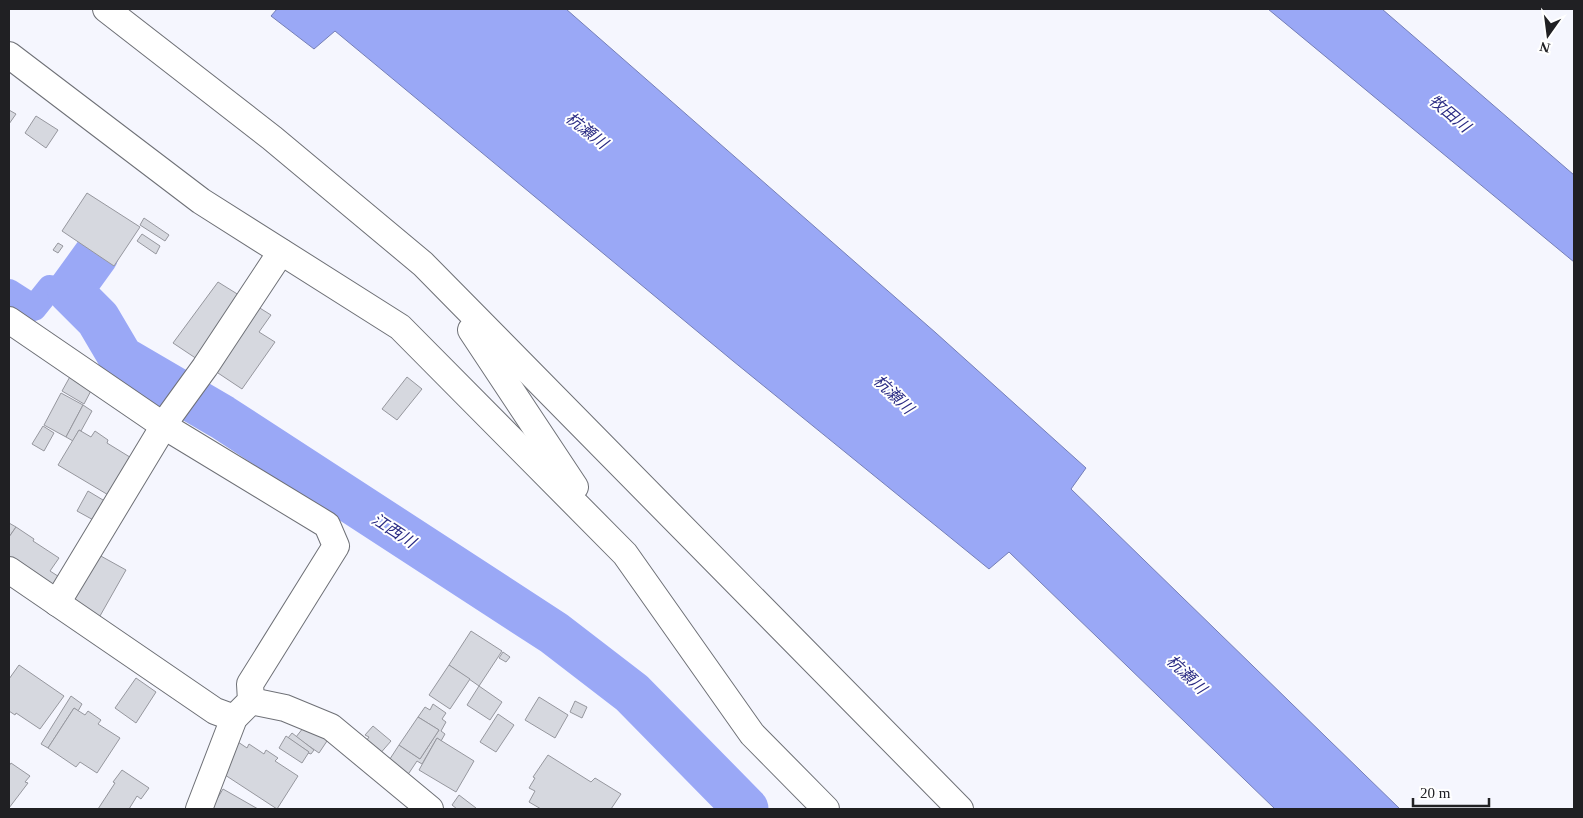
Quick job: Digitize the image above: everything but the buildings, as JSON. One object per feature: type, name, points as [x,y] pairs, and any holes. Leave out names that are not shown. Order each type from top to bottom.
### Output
[{"type":"street","points":[[106,9],[272,138],[423,264],[960,809]]},
{"type":"street","points":[[9,55],[202,201],[400,327],[625,554],[752,734],[826,809]]},
{"type":"street","points":[[57,603],[167,420],[205,367],[281,252]]},
{"type":"street","points":[[439,281],[607,536]]},
{"type":"street","points":[[9,320],[167,420],[327,525],[336,546],[250,684],[242,710],[199,809]]},
{"type":"street","points":[[9,570],[215,711],[285,708],[331,727],[430,809]]},
{"type":"water","name":"杭瀬川","points":[[277,9],[566,9],[936,333],[1086,468],[1071,489],[1400,809],[1275,809],[1009,552],[989,569],[733,361],[335,31],[314,49],[271,16]]},
{"type":"water","name":"牧田川","points":[[1268,9],[1382,9],[1574,175],[1574,262]]},
{"type":"waterway","name":"江西川","points":[[96,255],[70,291],[98,319],[121,358],[222,417],[554,633],[632,693],[746,809]]},
{"type":"waterway","points":[[9,292],[34,308],[50,288],[70,291]]}]
